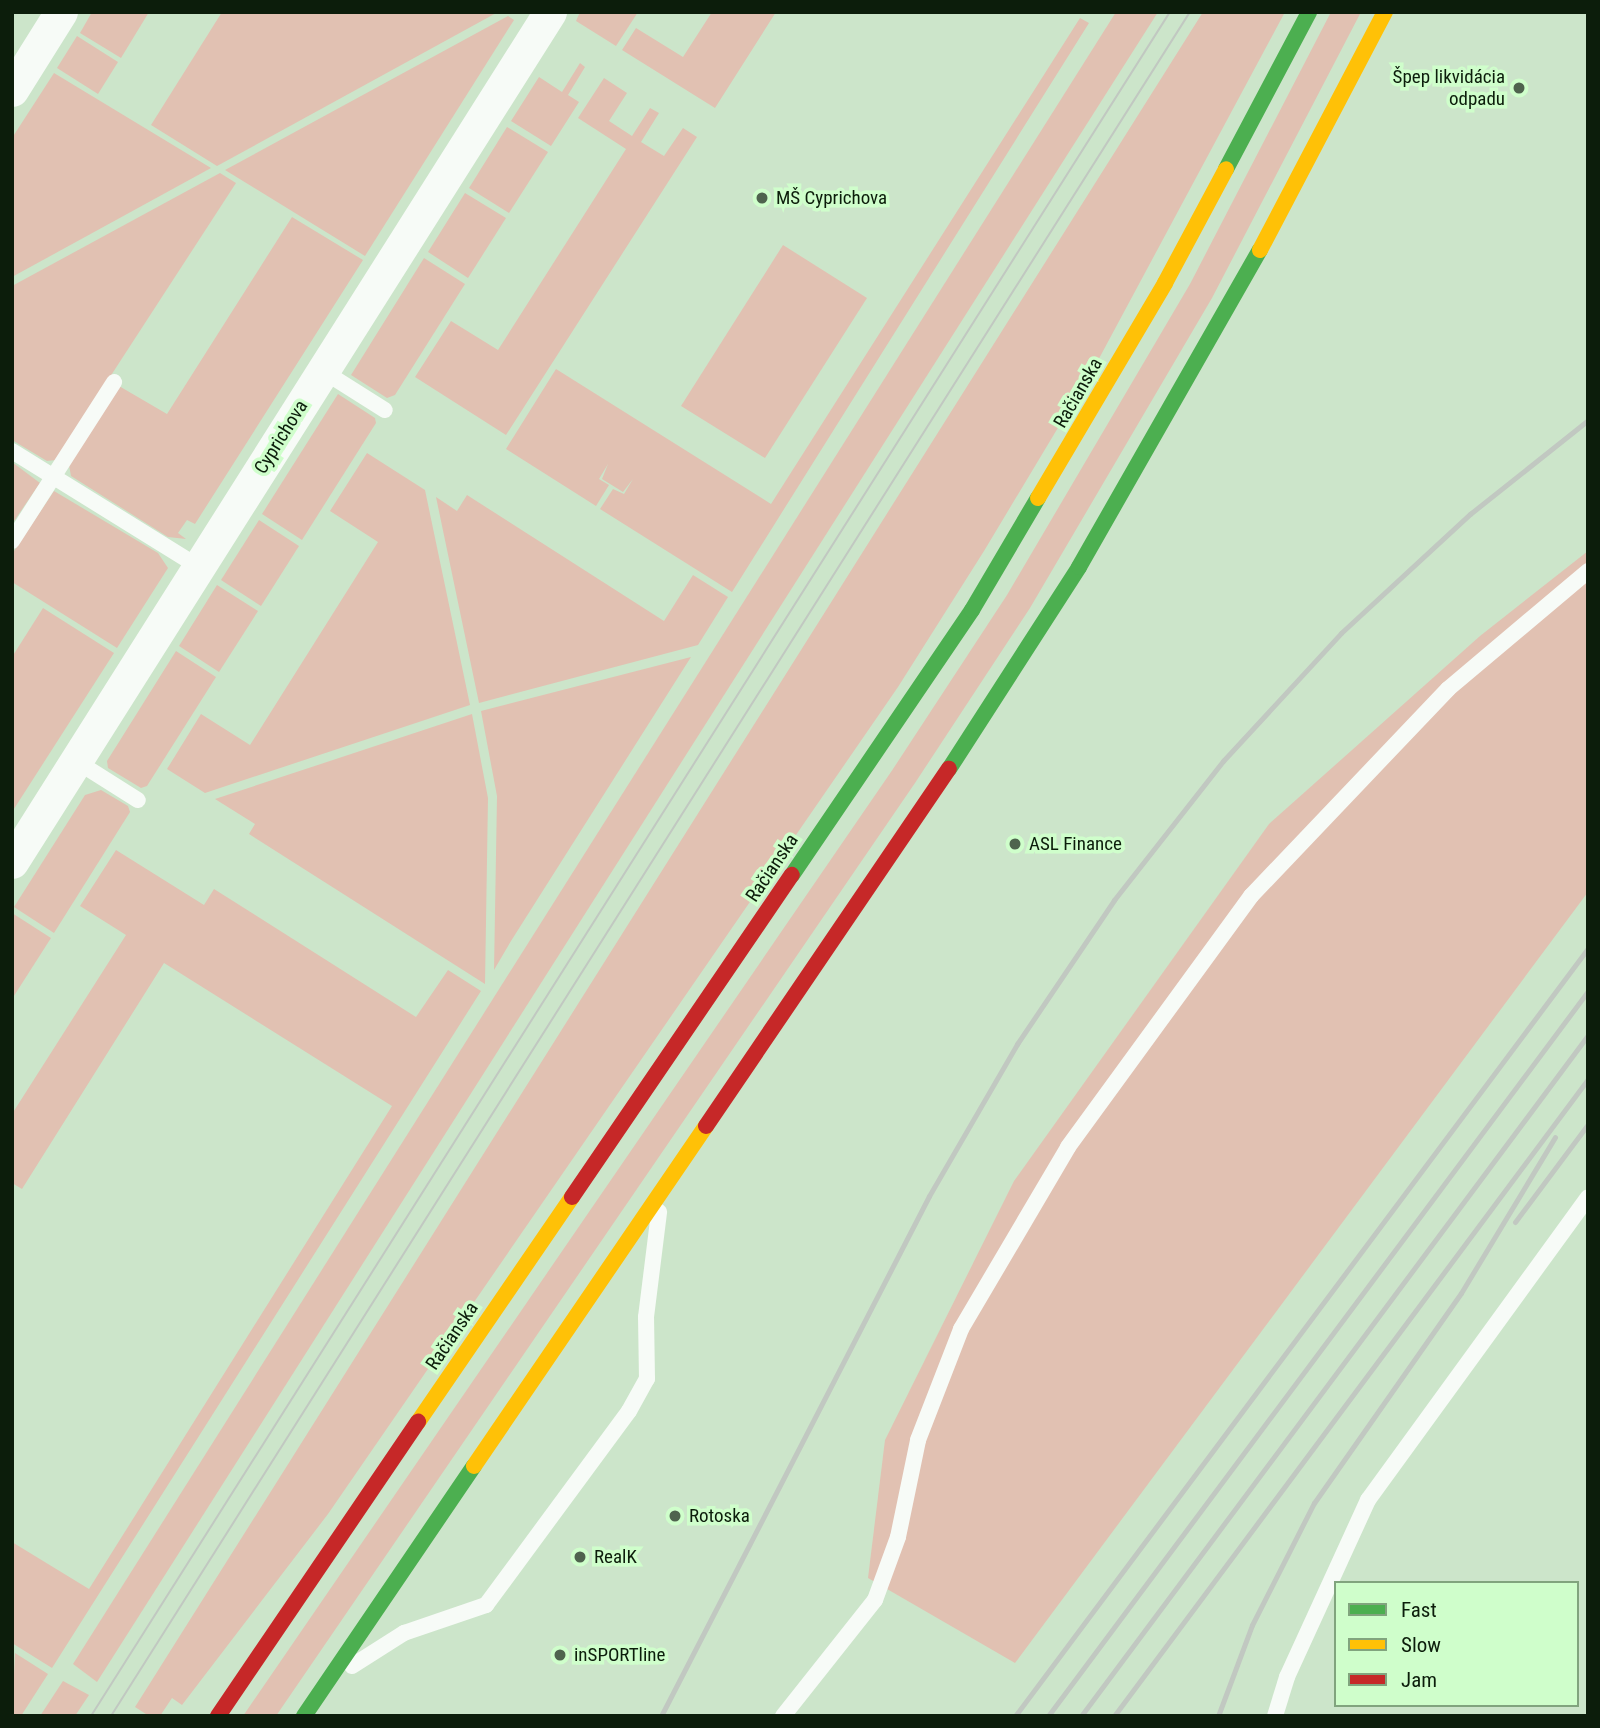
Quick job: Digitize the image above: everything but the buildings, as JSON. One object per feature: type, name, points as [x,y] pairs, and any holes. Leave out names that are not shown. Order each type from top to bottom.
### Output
[{"type":"main road","name":"Račianska","points":[[218,1716],[965,620],[1158,295],[1309,12]]},
{"type":"main road","points":[[304,1716],[935,790],[1079,567],[1223,319],[1385,12]]},
{"type":"street","points":[[12,89],[61,12]]},
{"type":"street","name":"Cyprichova","points":[[12,862],[550,12]]},
{"type":"lane","points":[[323,371],[385,410]]},
{"type":"lane","points":[[12,541],[114,382]]},
{"type":"lane","points":[[12,451],[199,567]]},
{"type":"lane","points":[[783,1716],[875,1600],[898,1537],[918,1440],[961,1329],[1068,1147],[1251,896],[1448,688],[1588,571]]},
{"type":"lane","points":[[76,761],[138,800]]},
{"type":"lane","points":[[329,1680],[404,1633],[485,1605],[629,1411],[647,1379],[646,1317],[662,1191]]},
{"type":"lane","points":[[1275,1716],[1287,1677],[1368,1500],[1588,1197]]},
{"type":"shaded area","points":[[92,12],[149,12],[121,58],[80,33]]},
{"type":"shaded area","points":[[222,12],[498,12],[217,166],[151,125]]},
{"type":"shaded area","points":[[580,12],[638,12],[616,46],[576,21]]},
{"type":"shaded area","points":[[712,12],[776,12],[715,108],[622,50],[636,28],[683,57]]},
{"type":"shaded area","points":[[1116,12],[1158,12],[97,1682],[73,1664]]},
{"type":"shaded area","points":[[1203,12],[1285,12],[1095,366],[984,551],[898,687],[328,1514],[182,1705],[172,1698],[160,1716],[149,1716],[135,1707]]},
{"type":"shaded area","points":[[1331,12],[1361,12],[1212,298],[1030,608],[915,783],[276,1716],[243,1716],[893,769],[1007,595],[1190,284]]},
{"type":"shaded area","points":[[508,16],[514,20],[365,256],[225,170]]},
{"type":"shaded area","points":[[1080,18],[1089,23],[732,592],[600,509],[613,489],[624,494],[633,479],[623,492],[602,479],[608,464],[599,479],[609,485],[596,506],[506,449],[556,369],[771,504]]},
{"type":"shaded area","points":[[77,36],[118,62],[98,94],[57,68]]},
{"type":"shaded area","points":[[580,63],[585,67],[568,95],[579,102],[551,146],[511,121],[539,77],[562,92]]},
{"type":"shaded area","points":[[54,73],[211,168],[12,277],[12,138]]},
{"type":"shaded area","points":[[604,78],[627,93],[609,121],[632,136],[650,108],[659,113],[641,142],[664,156],[683,128],[697,137],[506,435],[415,377],[451,321],[498,350],[626,149],[578,118]]},
{"type":"shaded area","points":[[507,127],[548,152],[509,213],[469,188]]},
{"type":"shaded area","points":[[220,173],[236,183],[56,460],[47,461],[12,440],[12,286]]},
{"type":"shaded area","points":[[465,193],[506,218],[468,278],[428,252]]},
{"type":"shaded area","points":[[292,217],[363,260],[195,524],[187,520],[178,533],[186,539],[168,537],[71,476],[69,465],[119,386],[167,414]]},
{"type":"shaded area","points":[[783,245],[867,298],[765,458],[681,406]]},
{"type":"shaded area","points":[[424,258],[465,284],[395,395],[387,398],[351,375]]},
{"type":"shaded area","points":[[338,394],[375,418],[376,423],[302,540],[262,514]]},
{"type":"shaded area","points":[[367,453],[425,490],[470,705],[205,793],[167,769],[201,714],[250,745],[378,542],[330,511]]},
{"type":"shaded area","points":[[12,462],[40,483],[12,524]]},
{"type":"shaded area","points":[[54,491],[158,553],[168,568],[117,648],[12,582],[12,554]]},
{"type":"shaded area","points":[[467,495],[664,621],[693,575],[728,597],[698,645],[479,703],[436,497],[457,511]]},
{"type":"shaded area","points":[[259,520],[299,546],[261,606],[221,580]]},
{"type":"shaded area","points":[[1588,551],[1588,892],[1015,1663],[868,1578],[885,1440],[1014,1181],[1269,824],[1480,636]]},
{"type":"shaded area","points":[[217,585],[258,611],[219,672],[179,646]]},
{"type":"shaded area","points":[[43,608],[114,653],[12,812],[12,657]]},
{"type":"shaded area","points":[[176,651],[216,677],[147,786],[141,788],[108,768],[107,761]]},
{"type":"shaded area","points":[[691,657],[494,970],[497,796],[481,711]]},
{"type":"shaded area","points":[[472,714],[488,798],[485,984],[249,834],[255,824],[215,799]]},
{"type":"shaded area","points":[[101,790],[128,806],[130,812],[54,933],[14,907],[85,795]]},
{"type":"shaded area","points":[[116,850],[204,905],[214,889],[416,1017],[448,970],[481,991],[52,1668],[12,1643],[12,1542],[89,1589],[392,1106],[164,963],[22,1189],[12,1183],[12,1114],[126,935],[80,906]]},
{"type":"shaded area","points":[[12,913],[51,938],[12,999]]},
{"type":"shaded area","points":[[15,1653],[48,1674],[21,1716],[12,1716]]},
{"type":"shaded area","points":[[63,1681],[89,1695],[75,1716],[40,1716]]},
{"type":"tram line","points":[[91,1716],[1170,12]]},
{"type":"tram line","points":[[111,1716],[1190,12]]},
{"type":"railway","points":[[661,1716],[929,1196],[1017,1044],[1114,900],[1223,761],[1341,633],[1470,514],[1588,420]]},
{"type":"railway","points":[[1015,1716],[1588,948]]},
{"type":"railway","points":[[1048,1716],[1588,991]]},
{"type":"railway","points":[[1081,1716],[1588,1035]]},
{"type":"railway","points":[[1114,1716],[1588,1079]]},
{"type":"railway","points":[[1515,1222],[1588,1124]]},
{"type":"railway","points":[[1218,1716],[1252,1625],[1314,1503],[1461,1293],[1555,1137]]},
{"type":"traffic: fast","points":[[1226,169],[1309,12]]},
{"type":"traffic: fast","points":[[949,769],[1079,567],[1260,250]]},
{"type":"traffic: fast","points":[[792,875],[972,610],[1038,498]]},
{"type":"traffic: fast","points":[[304,1716],[474,1466]]},
{"type":"traffic: slow","points":[[1260,250],[1385,12]]},
{"type":"traffic: slow","points":[[1038,498],[1165,283],[1226,169]]},
{"type":"traffic: slow","points":[[474,1466],[706,1126]]},
{"type":"traffic: slow","points":[[418,1422],[572,1197]]},
{"type":"traffic: jam","points":[[706,1126],[949,769]]},
{"type":"traffic: jam","points":[[572,1197],[792,875]]},
{"type":"traffic: jam","points":[[218,1716],[418,1422]]},
{"type":"place","name":"Špep likvidácia odpadu","points":[[1519,88]]},
{"type":"place","name":"MŠ Cyprichova","points":[[762,198]]},
{"type":"place","name":"ASL Finance","points":[[1015,844]]},
{"type":"place","name":"Rotoska","points":[[675,1516]]},
{"type":"place","name":"RealK","points":[[580,1557]]},
{"type":"place","name":"inSPORTline","points":[[560,1655]]}]
